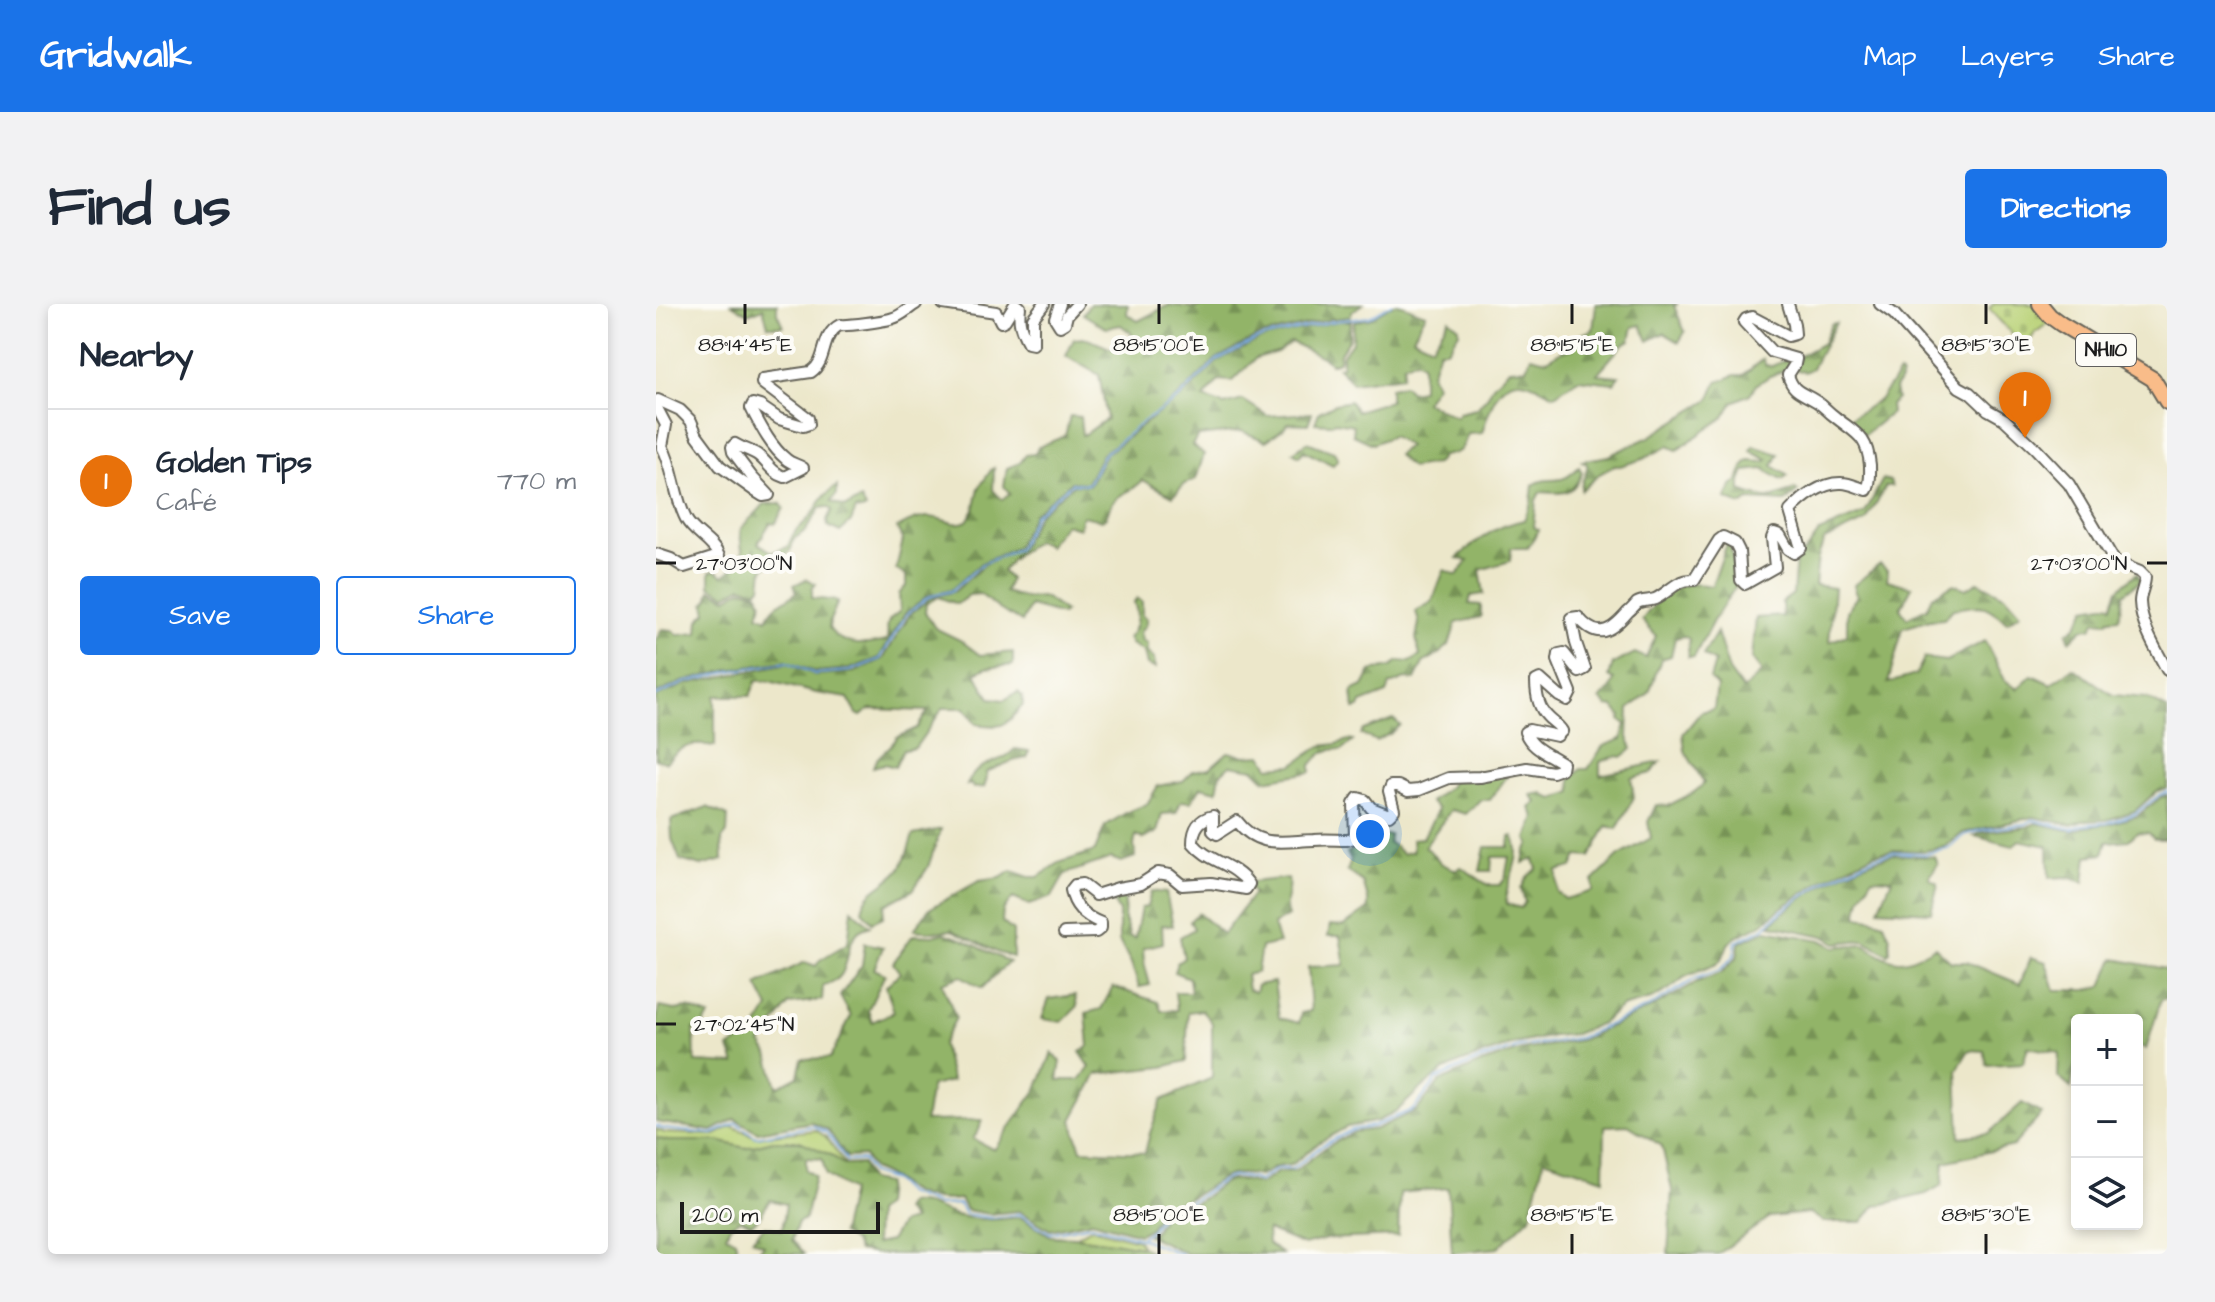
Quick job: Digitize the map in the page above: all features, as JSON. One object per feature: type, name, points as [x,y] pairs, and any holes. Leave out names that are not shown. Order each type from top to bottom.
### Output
[{"type":"highway","name":"NH110","points":[[2040,304],[2061,324],[2153,379],[2167,402]]},
{"type":"street","points":[[656,554],[684,567],[719,556],[716,549],[691,527],[677,499],[662,446],[666,425],[656,405],[658,400],[680,410],[691,421],[697,435],[720,466],[763,496],[769,495],[733,452],[735,444],[757,453],[775,474],[785,477],[803,468],[785,458],[751,408],[753,404],[779,419],[803,426],[809,424],[808,418],[762,383],[763,379],[811,372],[817,369],[830,333],[840,325],[893,319],[916,304]]},
{"type":"street","points":[[943,304],[996,312],[1001,322],[1015,304],[1020,307],[1018,322],[1022,333],[1028,343],[1033,344],[1033,318],[1044,304]]},
{"type":"street","points":[[1060,304],[1055,318],[1060,326],[1077,304]]},
{"type":"street","points":[[1064,933],[1096,932],[1101,928],[1101,923],[1084,915],[1072,899],[1071,890],[1075,885],[1082,884],[1096,895],[1141,884],[1158,873],[1170,875],[1182,885],[1211,883],[1246,889],[1249,884],[1243,875],[1200,851],[1193,843],[1196,827],[1205,818],[1213,816],[1213,831],[1217,834],[1237,821],[1245,832],[1273,842],[1347,840],[1355,838],[1354,804],[1358,798],[1380,813],[1389,815],[1394,810],[1389,791],[1391,786],[1408,791],[1419,790],[1449,778],[1480,777],[1527,768],[1553,772],[1561,769],[1562,763],[1543,754],[1525,732],[1529,730],[1557,736],[1562,731],[1540,707],[1536,681],[1540,679],[1567,700],[1571,692],[1558,660],[1559,654],[1564,653],[1579,672],[1585,669],[1571,618],[1578,617],[1594,632],[1616,625],[1636,603],[1657,598],[1673,585],[1694,580],[1723,537],[1735,543],[1739,551],[1741,580],[1745,584],[1775,567],[1774,533],[1780,535],[1794,553],[1801,548],[1790,511],[1800,501],[1814,492],[1843,482],[1867,490],[1870,468],[1868,448],[1863,439],[1818,401],[1799,394],[1791,385],[1788,375],[1796,359],[1772,352],[1744,322],[1752,317],[1788,336],[1795,334],[1788,304]]},
{"type":"street","points":[[1880,304],[1894,314],[1959,387],[2004,419],[2069,484],[2115,562],[2145,577],[2140,594],[2142,620],[2167,670]]},
{"type":"green space","points":[[732,304],[777,304],[783,326],[768,326],[763,308],[748,314]]},
{"type":"green space","points":[[1090,304],[1128,304],[1127,314],[1138,321],[1169,305],[1196,308],[1205,304],[1363,304],[1351,312],[1350,317],[1256,337],[1216,359],[1178,397],[1102,454],[1087,483],[1071,482],[1034,513],[1016,548],[981,563],[951,590],[927,596],[905,614],[879,658],[850,669],[815,672],[784,661],[682,682],[656,694],[656,640],[662,629],[672,630],[678,635],[698,633],[699,620],[707,612],[705,604],[711,590],[727,598],[742,589],[758,593],[762,603],[758,615],[767,619],[776,606],[797,592],[794,585],[807,579],[816,584],[812,588],[812,598],[838,601],[829,628],[840,639],[854,644],[886,641],[888,624],[900,611],[899,594],[906,586],[906,575],[896,569],[903,540],[897,528],[924,517],[952,523],[967,521],[974,510],[979,488],[991,470],[994,468],[993,490],[1002,500],[1010,494],[1004,486],[1007,468],[1020,463],[1026,455],[1035,454],[1038,447],[1065,436],[1070,416],[1080,417],[1082,435],[1107,419],[1099,375],[1066,356],[1074,339],[1085,338],[1117,351],[1132,342],[1131,333],[1121,325],[1106,328],[1083,314]]},
{"type":"green space","points":[[1393,304],[1426,314],[1413,337],[1432,346],[1449,319],[1459,327],[1447,350],[1439,350],[1431,374],[1436,385],[1425,402],[1456,417],[1459,413],[1476,409],[1509,369],[1526,368],[1531,356],[1546,360],[1573,349],[1574,337],[1593,330],[1596,304],[1678,304],[1674,306],[1685,332],[1679,342],[1664,333],[1648,341],[1641,325],[1633,327],[1630,340],[1597,374],[1619,376],[1614,383],[1578,379],[1555,395],[1527,382],[1510,383],[1498,393],[1482,433],[1468,434],[1460,451],[1442,456],[1436,464],[1411,468],[1397,455],[1408,446],[1392,436],[1373,444],[1353,435],[1354,425],[1315,423],[1319,412],[1335,404],[1350,401],[1357,411],[1390,401],[1390,388],[1404,385],[1410,392],[1422,390],[1422,364],[1416,360],[1404,364],[1402,376],[1353,383],[1337,367],[1342,366],[1342,356],[1352,342],[1354,321],[1369,319]]},
{"type":"green space","points":[[1993,304],[2035,304],[2050,322],[2035,333],[2025,348],[1989,309]]},
{"type":"green space","points":[[1337,321],[1351,321],[1349,339],[1340,353],[1339,361],[1330,364],[1328,360],[1291,342],[1277,352],[1256,358],[1233,381],[1219,380],[1204,398],[1224,405],[1243,400],[1268,416],[1312,413],[1308,424],[1287,423],[1266,441],[1241,431],[1198,436],[1192,445],[1204,454],[1196,479],[1184,484],[1173,496],[1143,480],[1117,498],[1102,520],[1082,516],[1079,528],[1065,524],[1048,546],[1037,541],[1017,554],[1002,571],[1010,579],[1005,592],[1025,598],[1044,597],[1065,612],[1062,615],[1030,606],[1022,622],[980,594],[969,595],[957,604],[938,597],[926,604],[925,612],[935,628],[960,640],[980,655],[1013,652],[1013,665],[986,668],[975,673],[990,698],[1004,700],[1018,692],[1022,696],[1023,705],[1007,722],[999,726],[976,724],[965,708],[943,708],[915,748],[903,750],[895,767],[884,764],[873,767],[897,737],[917,728],[928,711],[870,709],[861,716],[848,698],[756,681],[750,696],[715,696],[715,746],[688,746],[677,751],[666,762],[656,759],[656,697],[686,684],[788,663],[815,675],[855,672],[883,659],[910,614],[930,598],[955,591],[985,564],[1021,547],[1038,514],[1074,484],[1089,485],[1106,454],[1182,397],[1219,360],[1260,339]]},
{"type":"green space","points":[[1836,323],[1812,368],[1805,372],[1798,370],[1795,366],[1800,356],[1823,343],[1831,324]]},
{"type":"green space","points":[[1763,359],[1765,365],[1772,366],[1788,359],[1792,361],[1783,371],[1756,385],[1750,394],[1733,402],[1724,417],[1677,450],[1668,446],[1643,459],[1614,466],[1581,490],[1587,467],[1582,461],[1608,456],[1649,437],[1709,400],[1717,382],[1743,375]]},
{"type":"green space","points":[[1899,373],[1902,376],[1895,389],[1897,399],[1890,405],[1891,413],[1864,435],[1845,422],[1879,400]]},
{"type":"green space","points":[[1307,442],[1334,452],[1338,459],[1333,465],[1304,451],[1299,456],[1293,452]]},
{"type":"green space","points":[[1753,446],[1779,454],[1773,466],[1788,476],[1782,480],[1763,469],[1745,471],[1741,491],[1768,498],[1795,489],[1798,491],[1785,502],[1749,500],[1741,505],[1726,499],[1749,461],[1768,460],[1751,451]]},
{"type":"green space","points":[[1579,467],[1582,473],[1570,490],[1540,492],[1533,527],[1539,530],[1527,548],[1511,548],[1510,561],[1480,570],[1484,594],[1471,596],[1469,604],[1481,605],[1481,617],[1456,623],[1449,645],[1423,663],[1415,680],[1405,679],[1390,685],[1387,693],[1354,709],[1352,691],[1363,686],[1371,671],[1391,667],[1398,661],[1410,662],[1420,656],[1416,611],[1432,602],[1444,570],[1457,575],[1468,561],[1457,558],[1465,551],[1496,530],[1524,520],[1533,485],[1544,480],[1564,478]]},
{"type":"green space","points":[[1883,479],[1890,481],[1892,486],[1886,486],[1866,521],[1824,540],[1818,557],[1815,585],[1834,588],[1829,642],[1847,635],[1847,611],[1857,596],[1854,585],[1880,564],[1888,571],[1887,580],[1912,587],[1900,609],[1907,618],[1927,608],[1932,596],[1954,584],[1966,589],[1978,582],[2006,596],[2021,613],[2007,622],[1982,606],[1953,609],[1944,619],[1903,628],[1888,683],[1916,675],[1924,658],[1946,661],[1985,641],[2005,680],[2017,689],[2032,675],[2051,684],[2073,668],[2113,695],[2146,698],[2167,709],[2167,789],[2157,791],[2135,811],[2107,820],[2082,821],[2072,825],[2033,817],[1963,833],[1945,847],[1874,854],[1825,879],[1762,924],[1736,937],[1728,944],[1717,964],[1685,977],[1651,999],[1621,1007],[1602,1023],[1575,1034],[1514,1044],[1460,1063],[1443,1071],[1398,1110],[1378,1121],[1347,1127],[1320,1142],[1291,1165],[1276,1167],[1260,1176],[1228,1176],[1199,1193],[1164,1206],[1150,1228],[1139,1234],[1092,1221],[1050,1230],[1019,1211],[989,1214],[966,1210],[960,1199],[918,1195],[872,1169],[864,1156],[846,1157],[828,1130],[811,1122],[758,1132],[735,1119],[712,1131],[656,1122],[656,1022],[659,1007],[675,1010],[688,1008],[709,1016],[703,1025],[694,1029],[695,1062],[735,1064],[729,1048],[756,1029],[769,1008],[757,985],[805,962],[816,966],[820,960],[848,943],[852,909],[870,926],[859,931],[853,939],[840,977],[823,985],[822,1000],[789,1004],[761,1043],[768,1054],[777,1087],[798,1076],[802,1059],[830,1058],[851,1016],[840,996],[862,965],[865,943],[883,947],[874,969],[885,974],[868,1010],[872,1022],[894,1012],[886,986],[900,973],[893,963],[913,935],[944,933],[1009,962],[982,988],[961,976],[942,983],[956,1018],[942,1044],[952,1081],[931,1086],[925,1121],[982,1120],[973,1139],[994,1150],[1037,1089],[1052,1053],[1061,1061],[1058,1080],[1080,1080],[1090,1067],[1080,1052],[1089,1046],[1086,1013],[1101,1009],[1113,987],[1158,1002],[1161,1011],[1177,1010],[1175,992],[1191,992],[1189,978],[1174,972],[1177,963],[1184,958],[1180,937],[1194,929],[1190,921],[1198,913],[1223,934],[1254,893],[1250,889],[1252,882],[1288,878],[1288,916],[1273,925],[1279,943],[1261,947],[1257,972],[1246,975],[1248,990],[1255,992],[1257,985],[1274,982],[1279,1018],[1299,1023],[1301,1013],[1311,1011],[1308,967],[1345,965],[1340,936],[1328,936],[1330,925],[1344,926],[1368,909],[1363,882],[1347,871],[1351,861],[1347,853],[1366,843],[1378,841],[1383,835],[1390,835],[1388,843],[1402,854],[1413,851],[1412,839],[1423,838],[1438,809],[1430,802],[1450,786],[1452,780],[1508,775],[1490,800],[1480,800],[1466,814],[1451,810],[1425,846],[1442,864],[1455,870],[1461,867],[1488,885],[1500,885],[1505,879],[1509,857],[1492,857],[1491,871],[1480,871],[1485,847],[1509,847],[1510,837],[1513,836],[1517,853],[1506,896],[1507,904],[1521,908],[1525,902],[1521,889],[1527,877],[1537,869],[1534,859],[1523,863],[1535,817],[1530,808],[1537,802],[1531,795],[1543,793],[1554,799],[1572,792],[1571,779],[1581,769],[1588,769],[1603,746],[1622,739],[1626,724],[1620,720],[1621,716],[1614,707],[1607,706],[1600,699],[1610,690],[1614,680],[1609,677],[1613,664],[1635,653],[1646,658],[1656,636],[1642,620],[1664,595],[1679,586],[1712,586],[1728,541],[1736,586],[1694,657],[1688,657],[1689,639],[1685,636],[1675,638],[1671,656],[1661,659],[1649,693],[1629,709],[1628,737],[1632,749],[1622,757],[1600,762],[1600,775],[1660,762],[1651,773],[1631,778],[1634,797],[1617,829],[1607,826],[1590,857],[1577,856],[1572,867],[1557,871],[1557,892],[1565,899],[1593,891],[1593,881],[1619,856],[1651,838],[1648,822],[1656,805],[1668,806],[1704,783],[1685,751],[1683,734],[1701,712],[1714,709],[1717,686],[1710,679],[1715,662],[1703,655],[1717,632],[1729,671],[1743,690],[1762,672],[1752,659],[1756,618],[1783,616],[1782,602],[1793,594],[1796,559],[1819,532],[1865,513]],"holes":[[[1202,1010],[1212,1023],[1212,1078],[1162,1100],[1145,1153],[1081,1150],[1072,1120],[1097,1074],[1163,1067],[1186,1061],[1188,1012]]]},
{"type":"green space","points":[[837,486],[837,494],[831,502],[845,507],[861,500],[866,508],[856,509],[851,522],[840,532],[828,526],[827,520],[832,510],[820,508],[806,530],[794,539],[790,552],[763,569],[761,587],[756,591],[742,586],[726,595],[710,586],[710,572],[716,570],[723,576],[743,561],[741,529],[764,504],[780,503],[784,508],[758,543],[772,552],[788,547],[795,532],[827,493]]},
{"type":"green space","points":[[2137,573],[2141,580],[2123,594],[2119,618],[2096,621],[2091,628],[2082,629],[2070,641],[2067,633],[2077,625],[2086,608],[2112,606],[2118,589]]},
{"type":"green space","points":[[1137,598],[1142,602],[1142,616],[1147,619],[1140,632],[1142,641],[1147,643],[1147,652],[1154,659],[1155,668],[1147,665],[1144,652],[1131,644],[1128,638],[1135,626],[1134,603]]},
{"type":"green space","points":[[1393,719],[1400,725],[1376,741],[1361,734],[1364,730]]},
{"type":"green space","points":[[1353,741],[1342,750],[1321,755],[1311,765],[1311,772],[1265,780],[1254,769],[1230,765],[1220,774],[1217,791],[1201,787],[1191,802],[1181,801],[1176,813],[1162,814],[1157,832],[1144,839],[1136,835],[1135,857],[1121,862],[1111,858],[1065,874],[1052,897],[1029,905],[1013,898],[1003,910],[1002,922],[1013,931],[1013,957],[952,930],[914,930],[929,909],[979,881],[1000,878],[1012,871],[1038,877],[1059,863],[1095,851],[1105,826],[1147,804],[1158,786],[1183,781],[1193,771],[1210,768],[1228,752],[1246,756],[1262,755],[1269,767],[1292,765],[1321,746]]},
{"type":"green space","points":[[1015,749],[1029,751],[1027,758],[986,772],[984,787],[967,785],[978,770]]},
{"type":"green space","points":[[2167,795],[2167,839],[2154,839],[2149,833],[2137,832],[2129,840],[2107,842],[2103,854],[2087,856],[2084,882],[2066,877],[2049,878],[2048,846],[2019,840],[2013,846],[1974,836],[2036,823],[2072,831],[2108,824],[2137,816]]},
{"type":"green space","points":[[707,807],[728,816],[727,833],[722,839],[723,860],[701,866],[680,860],[672,839],[671,820]]},
{"type":"green space","points":[[941,829],[928,867],[913,890],[885,905],[883,917],[872,922],[862,911],[864,904],[871,893],[900,869],[913,835]]},
{"type":"green space","points":[[1894,854],[1935,857],[1938,864],[1929,878],[1938,884],[1931,912],[1879,909],[1892,879],[1872,878],[1861,898],[1857,917],[1884,923],[1890,937],[1888,954],[1864,940],[1836,943],[1824,936],[1770,925],[1828,882],[1861,865]]},
{"type":"green space","points":[[1122,891],[1124,918],[1130,937],[1135,938],[1141,908],[1147,907],[1151,891],[1166,893],[1173,926],[1162,925],[1163,943],[1143,948],[1150,985],[1139,987],[1119,941],[1119,912],[1112,899]]},
{"type":"green space","points":[[1766,930],[1821,940],[1834,947],[1864,944],[1899,961],[1914,958],[1935,947],[1951,962],[1967,962],[2020,984],[2031,957],[2046,962],[2055,990],[2086,990],[2102,986],[2114,959],[2167,969],[2167,998],[2161,1000],[2146,1049],[2143,1048],[2143,1014],[2071,1014],[2071,1088],[2058,1077],[2059,1053],[2028,1047],[2023,1063],[1987,1065],[1984,1051],[1969,1050],[1957,1070],[1960,1137],[1989,1133],[2022,1103],[2042,1114],[2013,1146],[1944,1162],[1942,1185],[1926,1194],[1875,1206],[1862,1222],[1824,1222],[1810,1213],[1770,1217],[1718,1254],[1668,1254],[1672,1190],[1662,1146],[1628,1125],[1605,1126],[1604,1179],[1544,1159],[1530,1217],[1498,1248],[1452,1253],[1448,1188],[1400,1193],[1398,1236],[1326,1239],[1304,1245],[1267,1230],[1268,1244],[1282,1254],[1187,1254],[1148,1235],[1155,1230],[1166,1212],[1197,1202],[1224,1182],[1237,1180],[1260,1184],[1278,1172],[1295,1171],[1326,1147],[1354,1132],[1376,1129],[1417,1110],[1439,1082],[1481,1063],[1522,1050],[1581,1040],[1651,1008],[1697,982],[1721,973],[1737,957],[1739,943]]},
{"type":"green space","points":[[1075,995],[1077,1007],[1062,1022],[1042,1019],[1049,999]]},
{"type":"green space","points":[[732,1126],[756,1137],[816,1130],[826,1137],[845,1165],[831,1155],[773,1141],[745,1148],[718,1141],[667,1141],[656,1138],[656,1129],[665,1133],[715,1135]]},
{"type":"green space","points":[[656,1138],[667,1141],[718,1141],[745,1148],[773,1141],[800,1141],[831,1155],[844,1165],[862,1164],[869,1180],[886,1183],[884,1205],[876,1213],[875,1244],[890,1241],[901,1223],[913,1220],[904,1210],[908,1203],[915,1203],[972,1218],[1020,1217],[1051,1236],[1142,1247],[1154,1254],[879,1254],[858,1251],[854,1242],[841,1234],[851,1191],[826,1175],[822,1159],[806,1158],[806,1170],[815,1176],[805,1219],[798,1222],[792,1240],[804,1254],[756,1254],[764,1245],[752,1239],[765,1226],[782,1230],[786,1204],[770,1200],[751,1224],[741,1219],[730,1226],[726,1235],[735,1240],[737,1254],[656,1254]]},
{"type":"green space","points":[[1091,1228],[1138,1240],[1142,1247],[1075,1237]]},
{"type":"waterway","points":[[656,696],[684,683],[731,671],[787,662],[815,674],[850,671],[880,659],[907,614],[928,597],[951,591],[982,564],[1018,549],[1035,514],[1072,483],[1088,484],[1103,455],[1179,398],[1217,360],[1257,339],[1334,321],[1369,317],[1391,304]]},
{"type":"waterway","points":[[1140,1238],[1152,1229],[1165,1209],[1192,1201],[1230,1177],[1259,1181],[1277,1169],[1292,1169],[1323,1145],[1352,1130],[1374,1126],[1414,1109],[1437,1079],[1479,1060],[1520,1047],[1579,1038],[1649,1007],[1695,979],[1720,970],[1734,956],[1736,942],[1764,928],[1783,910],[1826,881],[1875,857],[1894,852],[1925,854],[1948,849],[1965,835],[2033,820],[2072,829],[2107,823],[2135,814],[2167,792]]},
{"type":"waterway","points":[[656,1126],[712,1134],[737,1123],[756,1137],[813,1126],[826,1132],[847,1161],[863,1160],[871,1173],[892,1180],[906,1193],[938,1205],[959,1204],[965,1214],[991,1218],[1019,1214],[1050,1233],[1091,1225],[1140,1238],[1181,1254]]},
{"type":"place","name":"Golden Tips","points":[[2025,438]]}]
